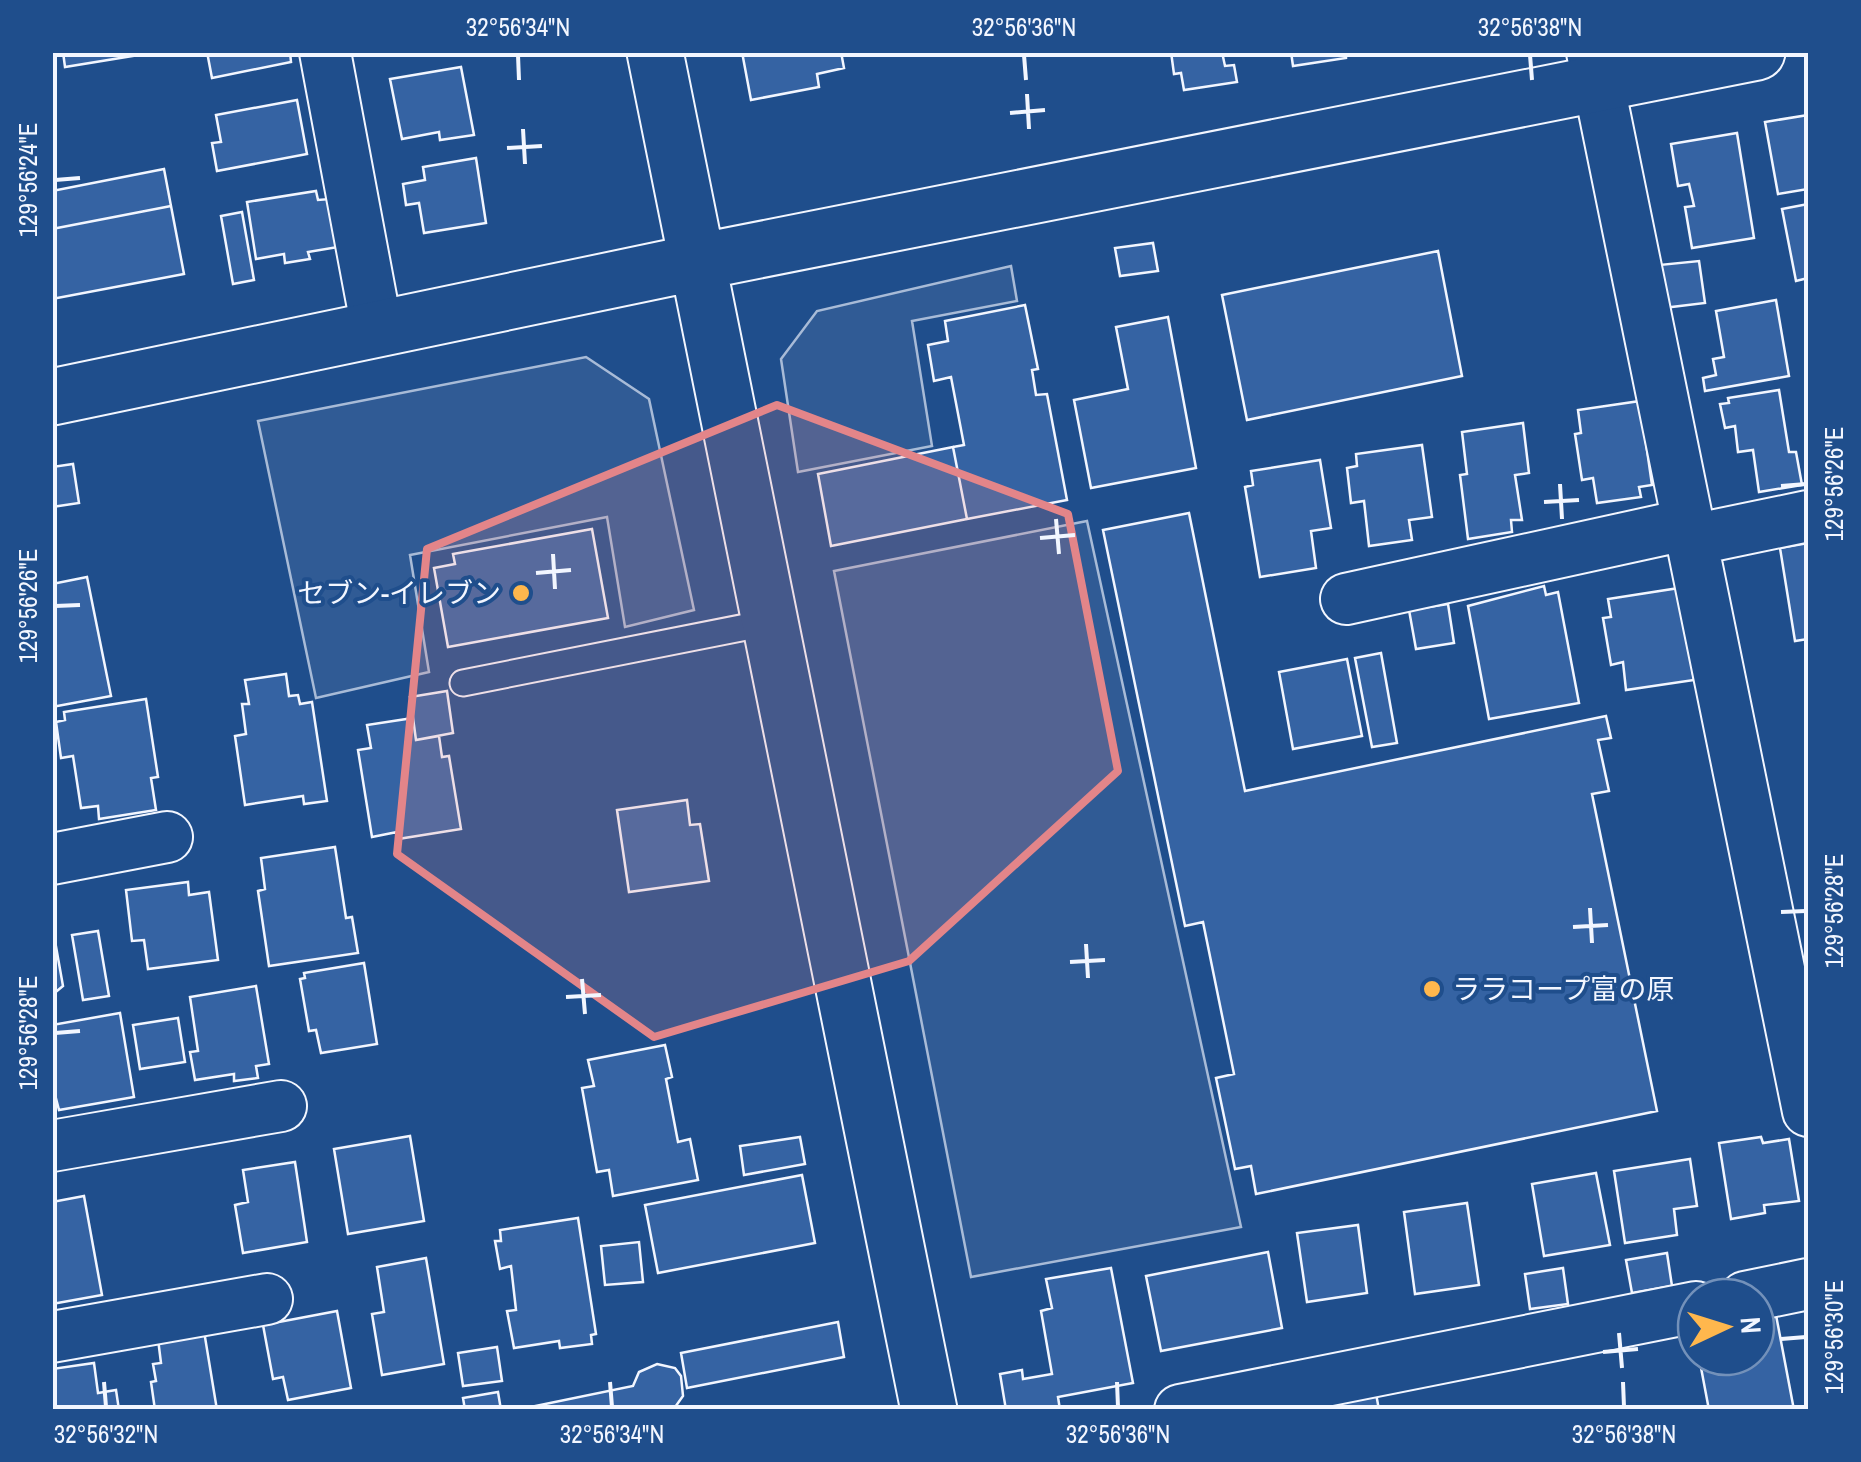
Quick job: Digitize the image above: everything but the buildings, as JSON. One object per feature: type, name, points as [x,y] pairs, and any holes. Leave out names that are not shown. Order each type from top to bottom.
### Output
[{"type":"street","points":[[325,52],[377,329]]},
{"type":"street","points":[[656,52],[929,1410]]},
{"type":"street","points":[[52,397],[1595,69],[1757,52]]},
{"type":"street","points":[[1595,69],[1808,1111]]},
{"type":"street","points":[[1346,600],[1691,532],[1808,516]]},
{"type":"street","points":[[52,859],[167,837]]},
{"type":"street","points":[[52,1146],[281,1106]]},
{"type":"street","points":[[1776,1291],[1808,1284]]},
{"type":"street","points":[[52,1337],[267,1299]]},
{"type":"street","points":[[1180,1410],[1676,1311]]},
{"type":"lane","points":[[464,684],[771,622]]},
{"type":"highlighted area","points":[[777,405],[1068,514],[1118,771],[909,961],[654,1037],[397,854],[427,549]]},
{"type":"shaded area","points":[[1011,266],[1017,301],[912,321],[932,446],[798,472],[781,359],[817,311]]},
{"type":"shaded area","points":[[586,357],[649,399],[694,610],[625,627],[607,517],[410,555],[429,672],[316,698],[258,421]]},
{"type":"shaded area","points":[[1087,521],[1241,1227],[971,1277],[834,571]]},
{"type":"place","name":"セブン-イレブン","points":[[521,593]]},
{"type":"place","name":"ララコープ富の原","points":[[1432,989]]}]
